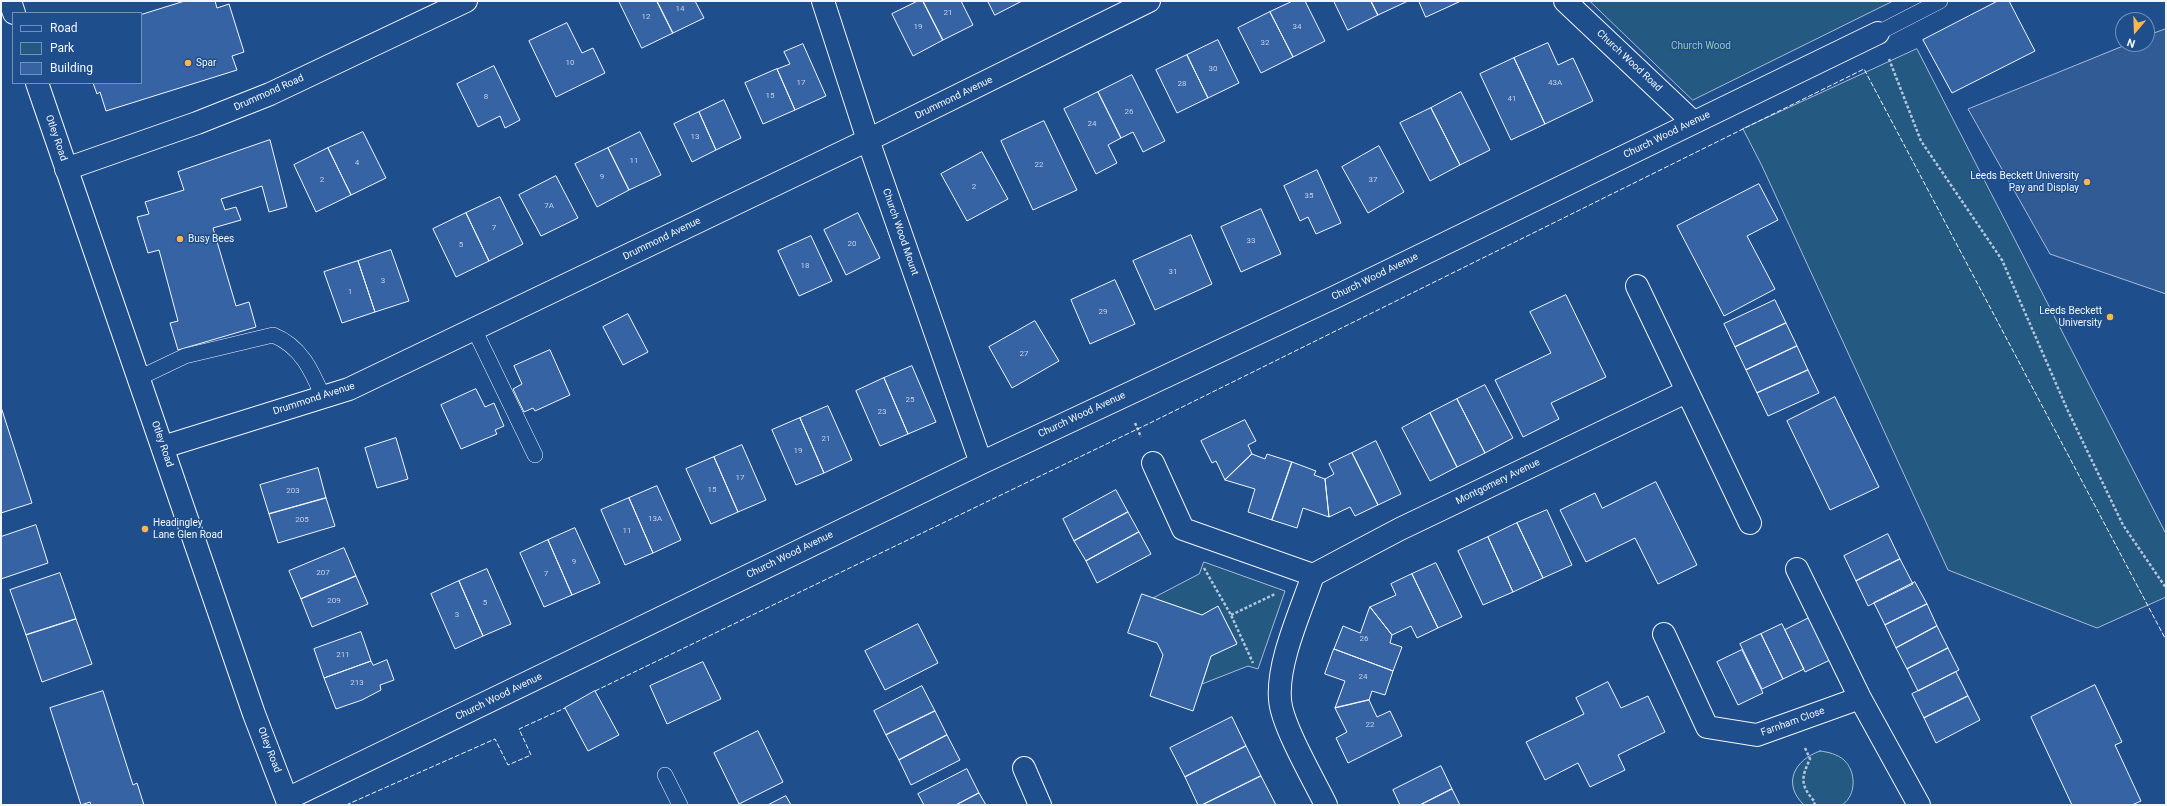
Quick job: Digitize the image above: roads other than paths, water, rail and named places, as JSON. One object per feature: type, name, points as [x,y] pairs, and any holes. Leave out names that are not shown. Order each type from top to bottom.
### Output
[{"type":"main road","points":[[10,1],[14,12]]},
{"type":"main road","name":"Drummond Road","points":[[66,169],[197,123],[270,94],[466,1]]},
{"type":"main road","name":"Church Wood Mount","points":[[823,1],[868,140],[981,463]]},
{"type":"main road","name":"Drummond Avenue","points":[[163,447],[349,389],[868,140],[1150,1]]},
{"type":"main road","name":"Church Wood Road","points":[[1565,1],[1693,122]]},
{"type":"main road","name":"Church Wood Avenue","points":[[288,802],[981,463],[1335,296],[1878,33]]},
{"type":"main road","name":"Otley Road","points":[[37,84],[254,714],[288,802]]},
{"type":"main road","points":[[1636,286],[1750,523]]},
{"type":"main road","name":"Montgomery Avenue","points":[[1313,575],[1400,529],[1686,392]]},
{"type":"main road","points":[[1153,463],[1183,529],[1313,575],[1280,674],[1280,700],[1287,725],[1326,805]]},
{"type":"main road","points":[[1797,569],[1860,698],[1919,805]]},
{"type":"main road","name":"Farnham Close","points":[[1664,634],[1707,727],[1757,735],[1860,698]]},
{"type":"main road","points":[[1024,768],[1040,805]]},
{"type":"lane","points":[[1878,33],[1940,1]]},
{"type":"lane","points":[[474,329],[535,455]]},
{"type":"lane","points":[[139,378],[185,356],[273,335],[283,338],[300,353],[311,369],[323,397]]},
{"type":"lane","points":[[666,775],[680,805]]},
{"type":"place","name":"Spar","points":[[188,63]]},
{"type":"place","name":"Leeds Beckett University Pay and Display","points":[[2087,182]]},
{"type":"place","name":"Busy Bees","points":[[180,239]]},
{"type":"place","name":"Leeds Beckett University","points":[[2110,317]]},
{"type":"place","name":"Headingley Lane Glen Road","points":[[145,529]]},
{"type":"park label","name":"Church Wood","points":[[1701,46]]}]
